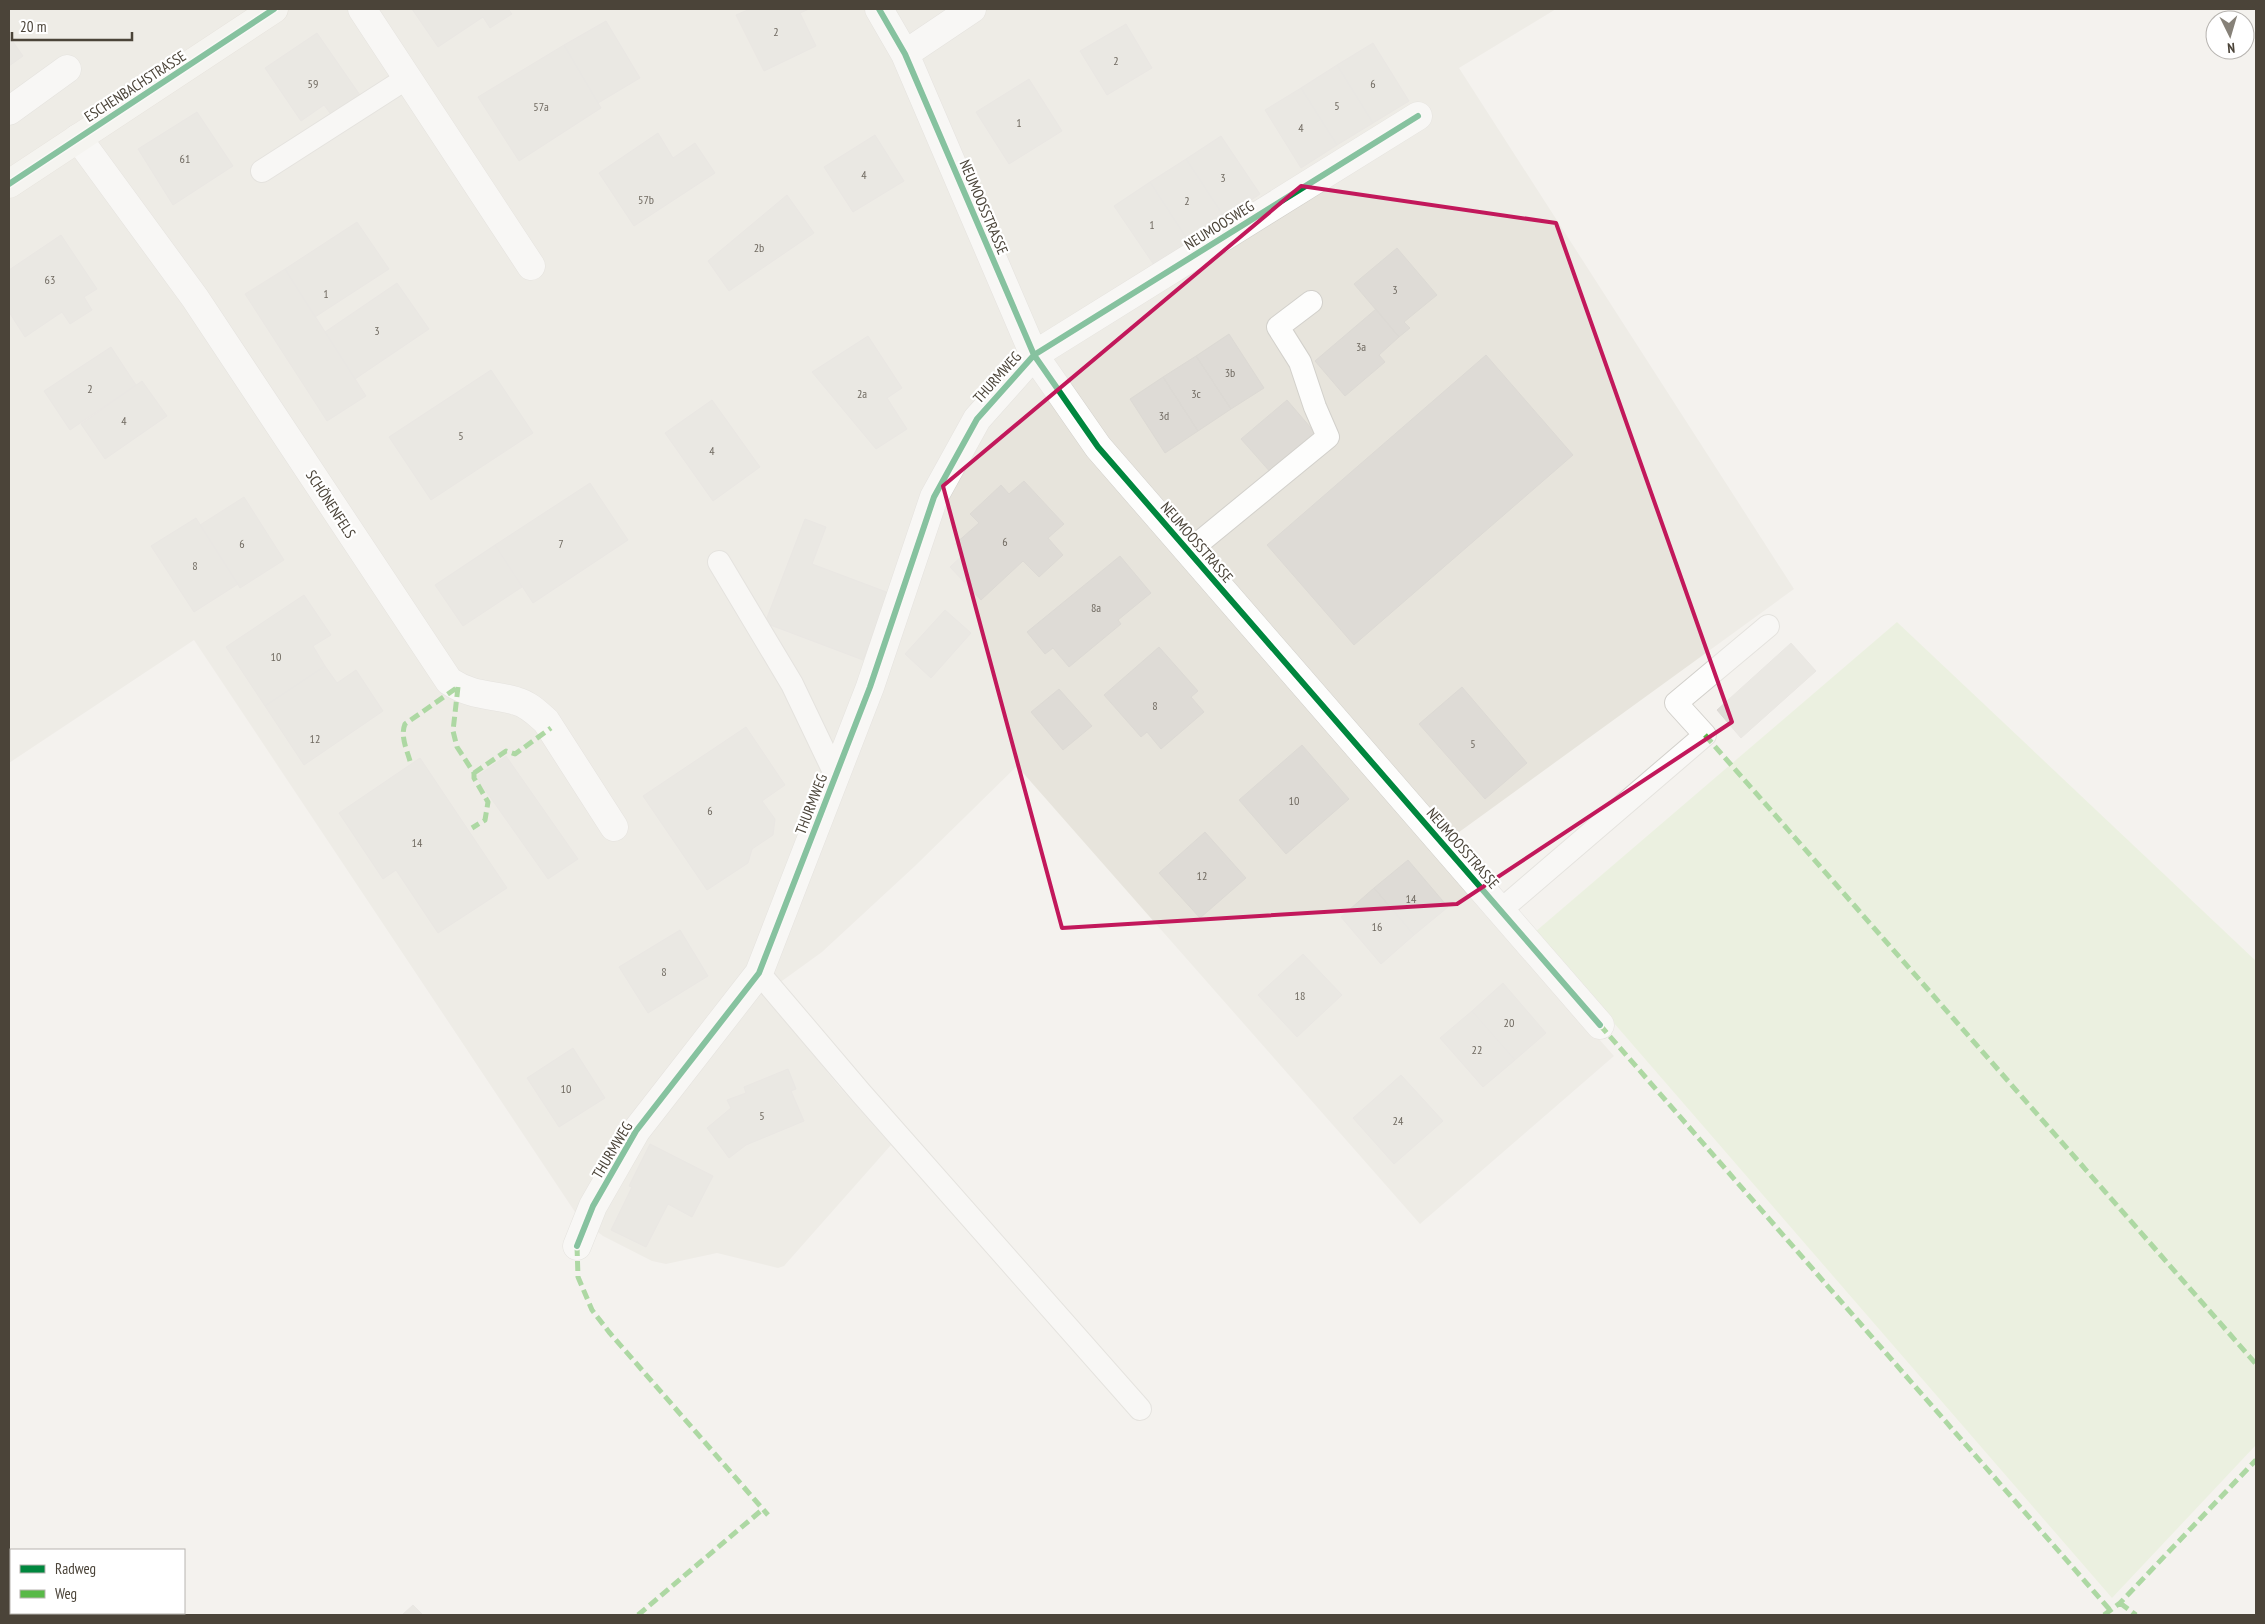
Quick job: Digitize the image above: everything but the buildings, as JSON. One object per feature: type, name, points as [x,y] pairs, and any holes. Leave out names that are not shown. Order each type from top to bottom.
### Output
[{"type":"street","name":"ESCHENBACHSTRASSE","points":[[9,184],[274,9]]},
{"type":"street","points":[[362,9],[532,266]]},
{"type":"street","name":"NEUMOOSSTRASSE","points":[[879,9],[905,54],[1034,355],[1098,447],[1600,1025]]},
{"type":"street","points":[[905,54],[972,9]]},
{"type":"street","points":[[9,111],[67,69]]},
{"type":"street","name":"NEUMOOSWEG","points":[[1034,355],[1418,116]]},
{"type":"street","name":"SCHÖNENFELS","points":[[78,138],[195,298],[449,681],[462,690],[477,695],[518,701],[532,709],[546,721],[614,826]]},
{"type":"street","name":"THURMWEG","points":[[577,1246],[593,1206],[636,1131],[759,972],[870,687],[934,497],[977,419],[1034,355]]},
{"type":"lane","points":[[262,171],[407,78]]},
{"type":"lane","points":[[1189,551],[1328,437],[1315,407],[1300,362],[1278,327],[1311,302]]},
{"type":"lane","points":[[718,562],[792,684],[836,776]]},
{"type":"lane","points":[[1501,910],[1705,735],[1676,703],[1768,626]]},
{"type":"lane","points":[[759,972],[868,1101],[1140,1409]]},
{"type":"highlighted area","points":[[1301,186],[1556,223],[1732,722],[1457,904],[1062,928],[943,486]]},
{"type":"shaded area","points":[[9,9],[1556,9],[1459,68],[1794,589],[1433,851],[1614,1056],[1420,1224],[1017,766],[915,866],[822,952],[764,994],[837,1084],[891,1145],[784,1266],[778,1268],[717,1253],[666,1264],[652,1261],[603,1236],[579,1218],[194,640],[9,763]]},
{"type":"green space","points":[[1897,622],[2256,961],[2256,1445],[2112,1598],[1535,932]]},
{"type":"marked path","points":[[458,687],[453,731],[457,747],[474,773],[474,778],[488,802],[485,820],[472,828]]},
{"type":"marked path","points":[[410,761],[403,733],[405,724],[458,687]]},
{"type":"marked path","points":[[474,773],[506,751],[515,754],[551,728]]},
{"type":"marked path","points":[[1705,735],[2256,1364]]},
{"type":"marked path","points":[[1600,1025],[2110,1610]]},
{"type":"marked path","points":[[577,1246],[578,1277],[592,1310],[768,1515]]},
{"type":"marked path","points":[[2104,1615],[2120,1603],[2256,1460]]},
{"type":"marked path","points":[[638,1615],[763,1509]]},
{"type":"marked path","points":[[2120,1603],[2136,1615]]},
{"type":"cycle path","points":[[9,184],[274,9]]},
{"type":"cycle path","points":[[879,9],[905,54],[1034,355],[1098,447],[1600,1025]]},
{"type":"cycle path","points":[[577,1246],[593,1206],[636,1131],[759,973],[870,687],[934,497],[977,419],[1034,355],[1418,116]]}]
